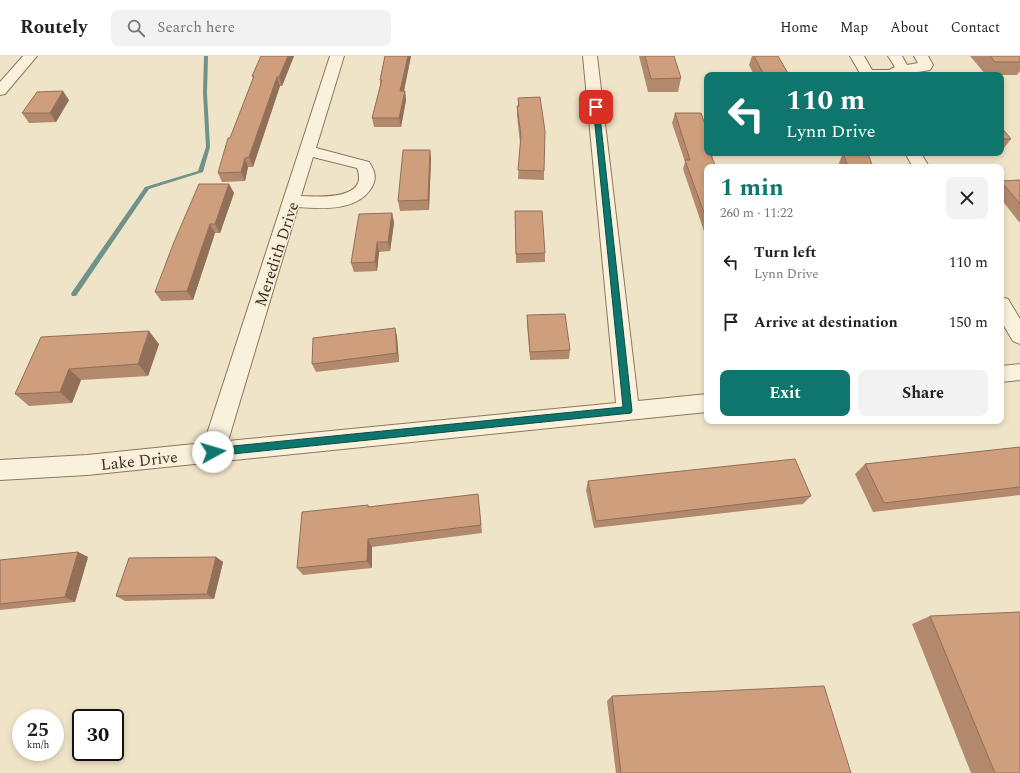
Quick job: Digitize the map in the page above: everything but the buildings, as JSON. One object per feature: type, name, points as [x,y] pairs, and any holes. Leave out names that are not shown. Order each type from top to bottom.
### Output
[{"type":"street","points":[[0,91],[30,56]]},
{"type":"street","name":"Meredith Drive","points":[[213,452],[293,201],[337,56]]},
{"type":"street","points":[[590,56],[628,411]]},
{"type":"street","points":[[857,56],[865,72]]},
{"type":"street","points":[[895,56],[903,69]]},
{"type":"street","points":[[896,72],[903,69],[925,67],[926,65],[921,56]]},
{"type":"street","points":[[293,201],[321,203],[348,199],[363,190],[368,181],[366,170],[363,165],[308,151]]},
{"type":"street","points":[[1004,309],[1020,336]]},
{"type":"street","points":[[1004,374],[1020,372]]},
{"type":"street","name":"Lake Drive","points":[[0,470],[87,466],[704,403]]},
{"type":"waterway","points":[[74,294],[147,188],[200,172],[208,147],[205,93],[206,56]]},
{"type":"route","points":[[213,452],[628,411],[596,107]]}]
